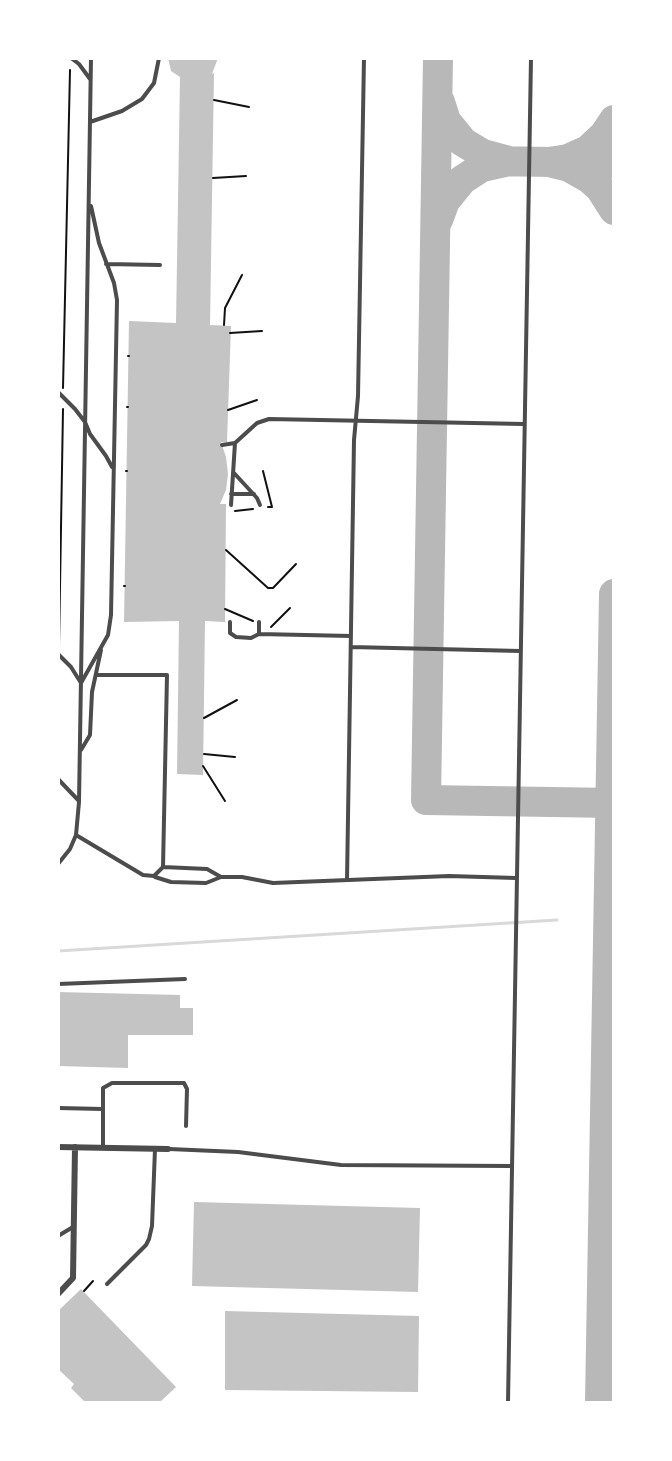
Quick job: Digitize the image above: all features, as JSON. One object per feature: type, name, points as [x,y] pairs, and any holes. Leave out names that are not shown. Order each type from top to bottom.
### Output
[{"type":"street","points":[[58,1147],[168,1149]]},
{"type":"street","points":[[58,1294],[74,1278],[75,1147]]},
{"type":"lane","points":[[71,58],[91,79]]},
{"type":"lane","points":[[58,864],[70,849],[76,835],[79,802],[91,58]]},
{"type":"lane","points":[[90,122],[122,111],[142,99],[154,83],[159,58]]},
{"type":"lane","points":[[347,880],[364,58]]},
{"type":"lane","points":[[508,1402],[531,58]]},
{"type":"lane","points":[[81,683],[108,635],[111,615],[117,300],[114,283],[99,243],[89,198]]},
{"type":"lane","points":[[106,264],[159,265]]},
{"type":"lane","points":[[58,392],[85,422],[113,471]]},
{"type":"lane","points":[[222,445],[235,443],[263,420],[524,424]]},
{"type":"lane","points":[[231,505],[235,443]]},
{"type":"lane","points":[[234,472],[254,494],[260,505]]},
{"type":"lane","points":[[231,494],[254,494]]},
{"type":"lane","points":[[230,622],[230,633],[236,637],[251,638],[259,634],[351,636]]},
{"type":"lane","points":[[259,622],[259,634]]},
{"type":"lane","points":[[80,752],[90,735],[92,692],[101,646]]},
{"type":"lane","points":[[351,647],[520,651]]},
{"type":"lane","points":[[58,654],[71,667],[81,683]]},
{"type":"lane","points":[[96,675],[167,675],[163,867],[154,876]]},
{"type":"lane","points":[[58,779],[79,802]]},
{"type":"lane","points":[[76,835],[143,875],[171,882],[206,883],[221,877],[242,877],[273,883],[449,876],[517,878]]},
{"type":"lane","points":[[163,867],[207,869],[221,877]]},
{"type":"lane","points":[[58,984],[185,979]]},
{"type":"lane","points":[[103,1148],[103,1088],[112,1083],[184,1083],[187,1089],[186,1126]]},
{"type":"lane","points":[[58,1108],[103,1109]]},
{"type":"lane","points":[[107,1284],[146,1245],[149,1239],[152,1227],[155,1149]]},
{"type":"lane","points":[[168,1149],[238,1152],[329,1164],[511,1166]]},
{"type":"lane","points":[[58,1236],[74,1227]]},
{"type":"path","points":[[58,649],[70,70]]},
{"type":"path","points":[[214,100],[249,107]]},
{"type":"path","points":[[213,178],[246,176]]},
{"type":"path","points":[[224,325],[225,308],[242,275]]},
{"type":"path","points":[[230,333],[262,331]]},
{"type":"path","points":[[228,410],[257,400]]},
{"type":"path","points":[[226,550],[268,588],[273,588],[296,564]]},
{"type":"path","points":[[204,717],[237,700]]},
{"type":"path","points":[[204,754],[235,757]]},
{"type":"path","points":[[203,766],[225,801]]},
{"type":"path","points":[[84,1291],[93,1281]]},
{"type":"building","points":[[168,58],[218,58],[212,74],[214,73],[210,325],[231,326],[227,442],[221,442],[228,474],[226,490],[220,504],[226,504],[225,622],[205,621],[203,775],[177,774],[179,621],[124,622],[129,321],[176,323],[180,77],[171,71]]},
{"type":"building","points":[[58,992],[180,995],[180,1008],[193,1008],[193,1035],[128,1035],[128,1068],[58,1066]]},
{"type":"building","points":[[194,1202],[420,1208],[418,1292],[192,1286]]},
{"type":"building","points":[[81,1289],[176,1387],[160,1402],[85,1402],[71,1388],[74,1384],[58,1369],[58,1311]]},
{"type":"building","points":[[225,1311],[419,1316],[418,1392],[225,1390]]},
{"type":"waterway","points":[[58,951],[557,920]]},
{"type":"taxiway","points":[[438,58],[426,800],[614,803]]},
{"type":"taxiway","points":[[438,220],[445,201],[462,180],[482,167],[509,161],[483,154],[463,142],[446,121],[440,102]]},
{"type":"taxiway","points":[[614,120],[604,135],[588,150],[568,159],[549,162],[569,167],[590,179],[600,188],[614,210]]},
{"type":"taxiway","points":[[491,161],[614,163]]},
{"type":"taxiway","points":[[600,1402],[614,594]]}]
